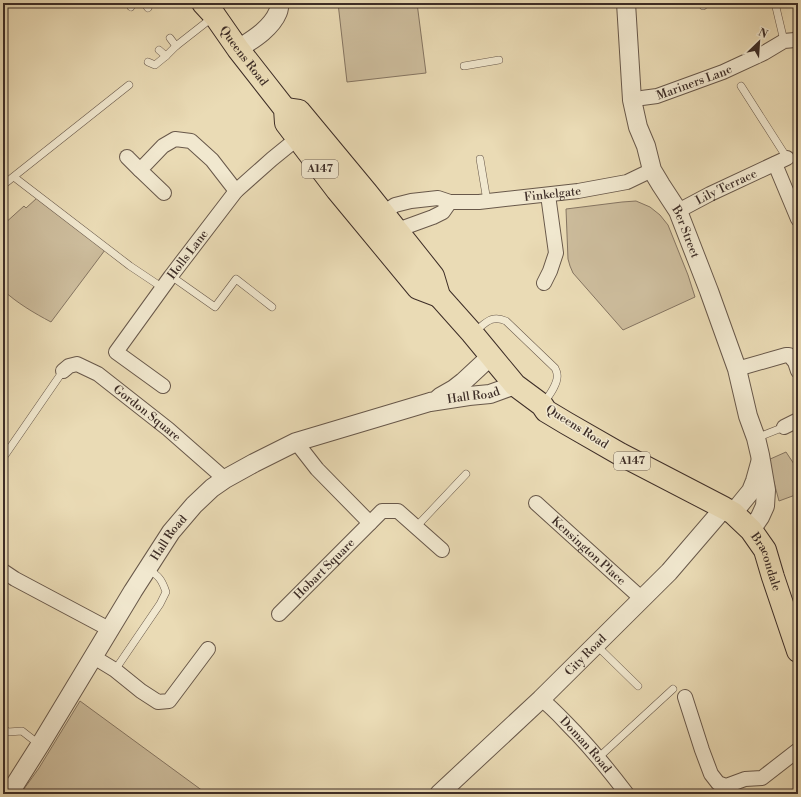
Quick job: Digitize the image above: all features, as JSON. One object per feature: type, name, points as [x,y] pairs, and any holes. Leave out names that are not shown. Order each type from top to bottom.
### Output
[{"type":"main road","name":"Queens Road","points":[[209,9],[285,109],[286,123],[304,132],[337,190],[380,226],[433,276],[439,296],[516,385],[546,411],[566,423],[620,454],[729,510]]},
{"type":"main road","name":"Bracondale","points":[[729,510],[751,530],[766,550],[773,577],[798,651]]},
{"type":"street","points":[[238,49],[263,32],[278,13],[280,3]]},
{"type":"street","name":"Ber Street","points":[[626,3],[632,100],[638,127],[646,146],[652,170],[678,211],[737,369],[748,416],[756,438],[766,490],[765,506],[760,517],[751,530]]},
{"type":"street","name":"Mariners Lane","points":[[632,100],[657,96],[722,72],[764,53],[784,41],[795,40],[798,38]]},
{"type":"street","name":"Holls Lane","points":[[163,386],[116,352],[171,276],[236,191],[304,132]]},
{"type":"street","points":[[140,170],[163,146],[175,139],[191,141],[212,160],[236,191]]},
{"type":"street","points":[[127,157],[164,193]]},
{"type":"street","points":[[781,161],[798,219]]},
{"type":"street","name":"Lily Terrace","points":[[678,211],[710,194],[781,161]]},
{"type":"street","name":"Finkelgate","points":[[380,226],[396,205],[410,201],[438,198],[450,202],[487,201],[578,191],[620,184],[652,170]]},
{"type":"street","points":[[544,283],[556,253],[548,194]]},
{"type":"street","points":[[380,226],[424,221],[443,212],[450,202]]},
{"type":"street","points":[[737,369],[789,355],[798,371]]},
{"type":"street","name":"Hall Road","points":[[430,402],[464,382],[490,356]]},
{"type":"street","name":"Gordon Square","points":[[64,371],[69,366],[77,364],[98,374],[168,429],[225,479]]},
{"type":"street","name":"Hall Road","points":[[9,794],[147,568],[171,532],[194,504],[212,488],[225,479],[296,442],[430,402],[490,394],[516,385]]},
{"type":"street","points":[[784,427],[798,420]]},
{"type":"street","points":[[296,442],[317,469],[370,523]]},
{"type":"street","name":"Ber Street","points":[[729,510],[751,491],[761,460]]},
{"type":"street","name":"Kensington Place","points":[[536,503],[641,598]]},
{"type":"street","name":"Hobart Square","points":[[279,614],[382,510],[398,511],[442,550]]},
{"type":"street","name":"City Road","points":[[439,794],[541,698],[669,572],[729,510]]},
{"type":"street","points":[[3,571],[109,629]]},
{"type":"street","points":[[92,656],[115,670],[141,691],[158,702],[169,702],[189,684],[208,649]]},
{"type":"street","points":[[684,697],[711,774],[718,783],[726,786],[745,779],[762,778],[798,750]]},
{"type":"street","name":"Doman Road","points":[[541,698],[554,709],[598,758],[627,794]]},
{"type":"lane","points":[[775,3],[784,41]]},
{"type":"lane","points":[[148,62],[155,65],[166,56],[209,9]]},
{"type":"lane","points":[[170,38],[176,46]]},
{"type":"lane","points":[[159,50],[166,56]]},
{"type":"lane","points":[[464,66],[499,60]]},
{"type":"lane","points":[[3,185],[129,85]]},
{"type":"lane","points":[[741,86],[781,161]]},
{"type":"lane","points":[[480,159],[487,201]]},
{"type":"lane","points":[[14,177],[130,266],[163,288]]},
{"type":"lane","points":[[171,276],[215,308],[236,279],[272,307]]},
{"type":"lane","points":[[472,333],[492,318],[500,318],[506,321],[555,368],[558,374],[557,380],[542,406]]},
{"type":"lane","points":[[3,458],[64,371]]},
{"type":"lane","points":[[756,438],[784,427]]},
{"type":"lane","points":[[416,527],[466,474]]},
{"type":"lane","points":[[115,670],[160,604],[166,592],[163,582],[147,568]]},
{"type":"lane","points":[[595,644],[638,686]]},
{"type":"lane","points":[[598,758],[672,689]]},
{"type":"lane","points":[[3,729],[8,732],[22,731],[40,745]]},
{"type":"shaded area","points":[[338,3],[417,3],[426,73],[347,82]]},
{"type":"shaded area","points":[[37,198],[105,250],[51,322],[26,308],[3,290],[3,225],[24,206],[26,208]]},
{"type":"shaded area","points":[[636,201],[650,207],[660,215],[668,225],[695,297],[623,330],[573,273],[568,259],[566,209]]},
{"type":"shaded area","points":[[786,452],[798,470],[798,494],[779,501],[768,460]]},
{"type":"shaded area","points":[[80,701],[207,794],[21,793],[39,768]]}]
